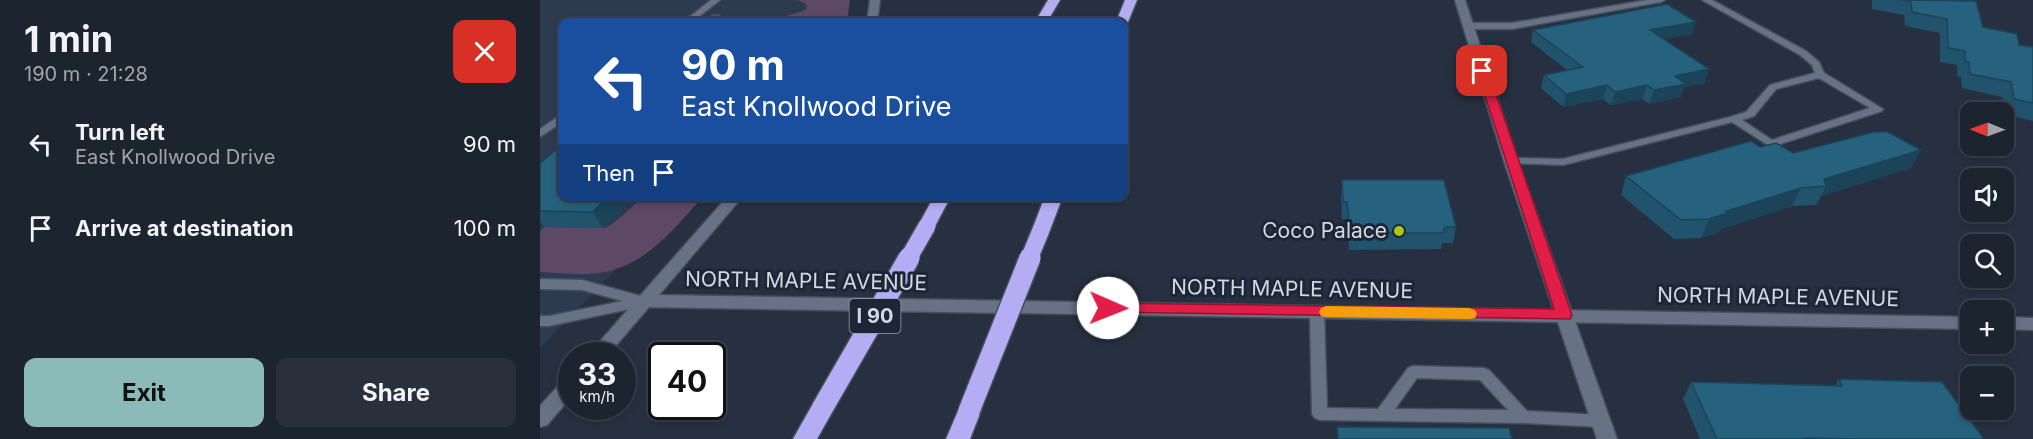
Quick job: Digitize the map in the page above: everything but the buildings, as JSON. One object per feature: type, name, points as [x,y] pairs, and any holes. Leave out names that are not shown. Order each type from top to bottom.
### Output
[{"type":"highway","points":[[1043,18],[1054,0]]},
{"type":"highway","points":[[1124,18],[1131,0]]},
{"type":"highway","name":"I 90","points":[[805,439],[940,201]]},
{"type":"highway","points":[[958,439],[1052,201]]},
{"type":"street","points":[[872,18],[874,0]]},
{"type":"street","points":[[1460,0],[1511,161],[1607,439]]},
{"type":"street","name":"NORTH MAPLE AVENUE","points":[[643,301],[732,201]]},
{"type":"street","points":[[608,342],[643,301]]},
{"type":"street","name":"NORTH MAPLE AVENUE","points":[[643,301],[1960,323]]},
{"type":"street","points":[[2014,323],[2033,324]]},
{"type":"street","points":[[540,419],[558,399]]},
{"type":"lane","points":[[692,18],[716,0]]},
{"type":"lane","points":[[1468,26],[1512,26],[1662,0]]},
{"type":"lane","points":[[1706,0],[1803,53],[1816,64],[1820,75],[1878,109],[1771,144],[1734,119]]},
{"type":"lane","points":[[1511,161],[1563,162],[1734,119],[1750,114],[1773,87],[1820,75]]},
{"type":"lane","points":[[540,134],[558,123]]},
{"type":"lane","points":[[540,284],[582,285],[643,301]]},
{"type":"lane","points":[[540,321],[643,301]]},
{"type":"lane","points":[[1317,312],[1320,414],[1523,417],[1601,421]]},
{"type":"lane","points":[[1382,415],[1413,372],[1484,374],[1523,417]]},
{"type":"shaded area","points":[[540,0],[837,0],[835,18],[558,18],[558,201],[682,201],[540,348]]},
{"type":"shaded area","points":[[798,0],[850,0],[848,18],[783,18],[807,9],[806,4]]},
{"type":"shaded area","points":[[713,14],[722,14],[717,18],[708,18]]},
{"type":"shaded area","points":[[639,201],[699,201],[671,232],[635,261],[605,272],[589,274],[540,272],[540,231],[544,227],[604,228],[615,222]]},
{"type":"slow traffic","points":[[1326,312],[1469,314]]},
{"type":"place","name":"Coco Palace","points":[[1399,231]]},
{"type":"route","points":[[1108,308],[1564,315],[1482,71]]}]
